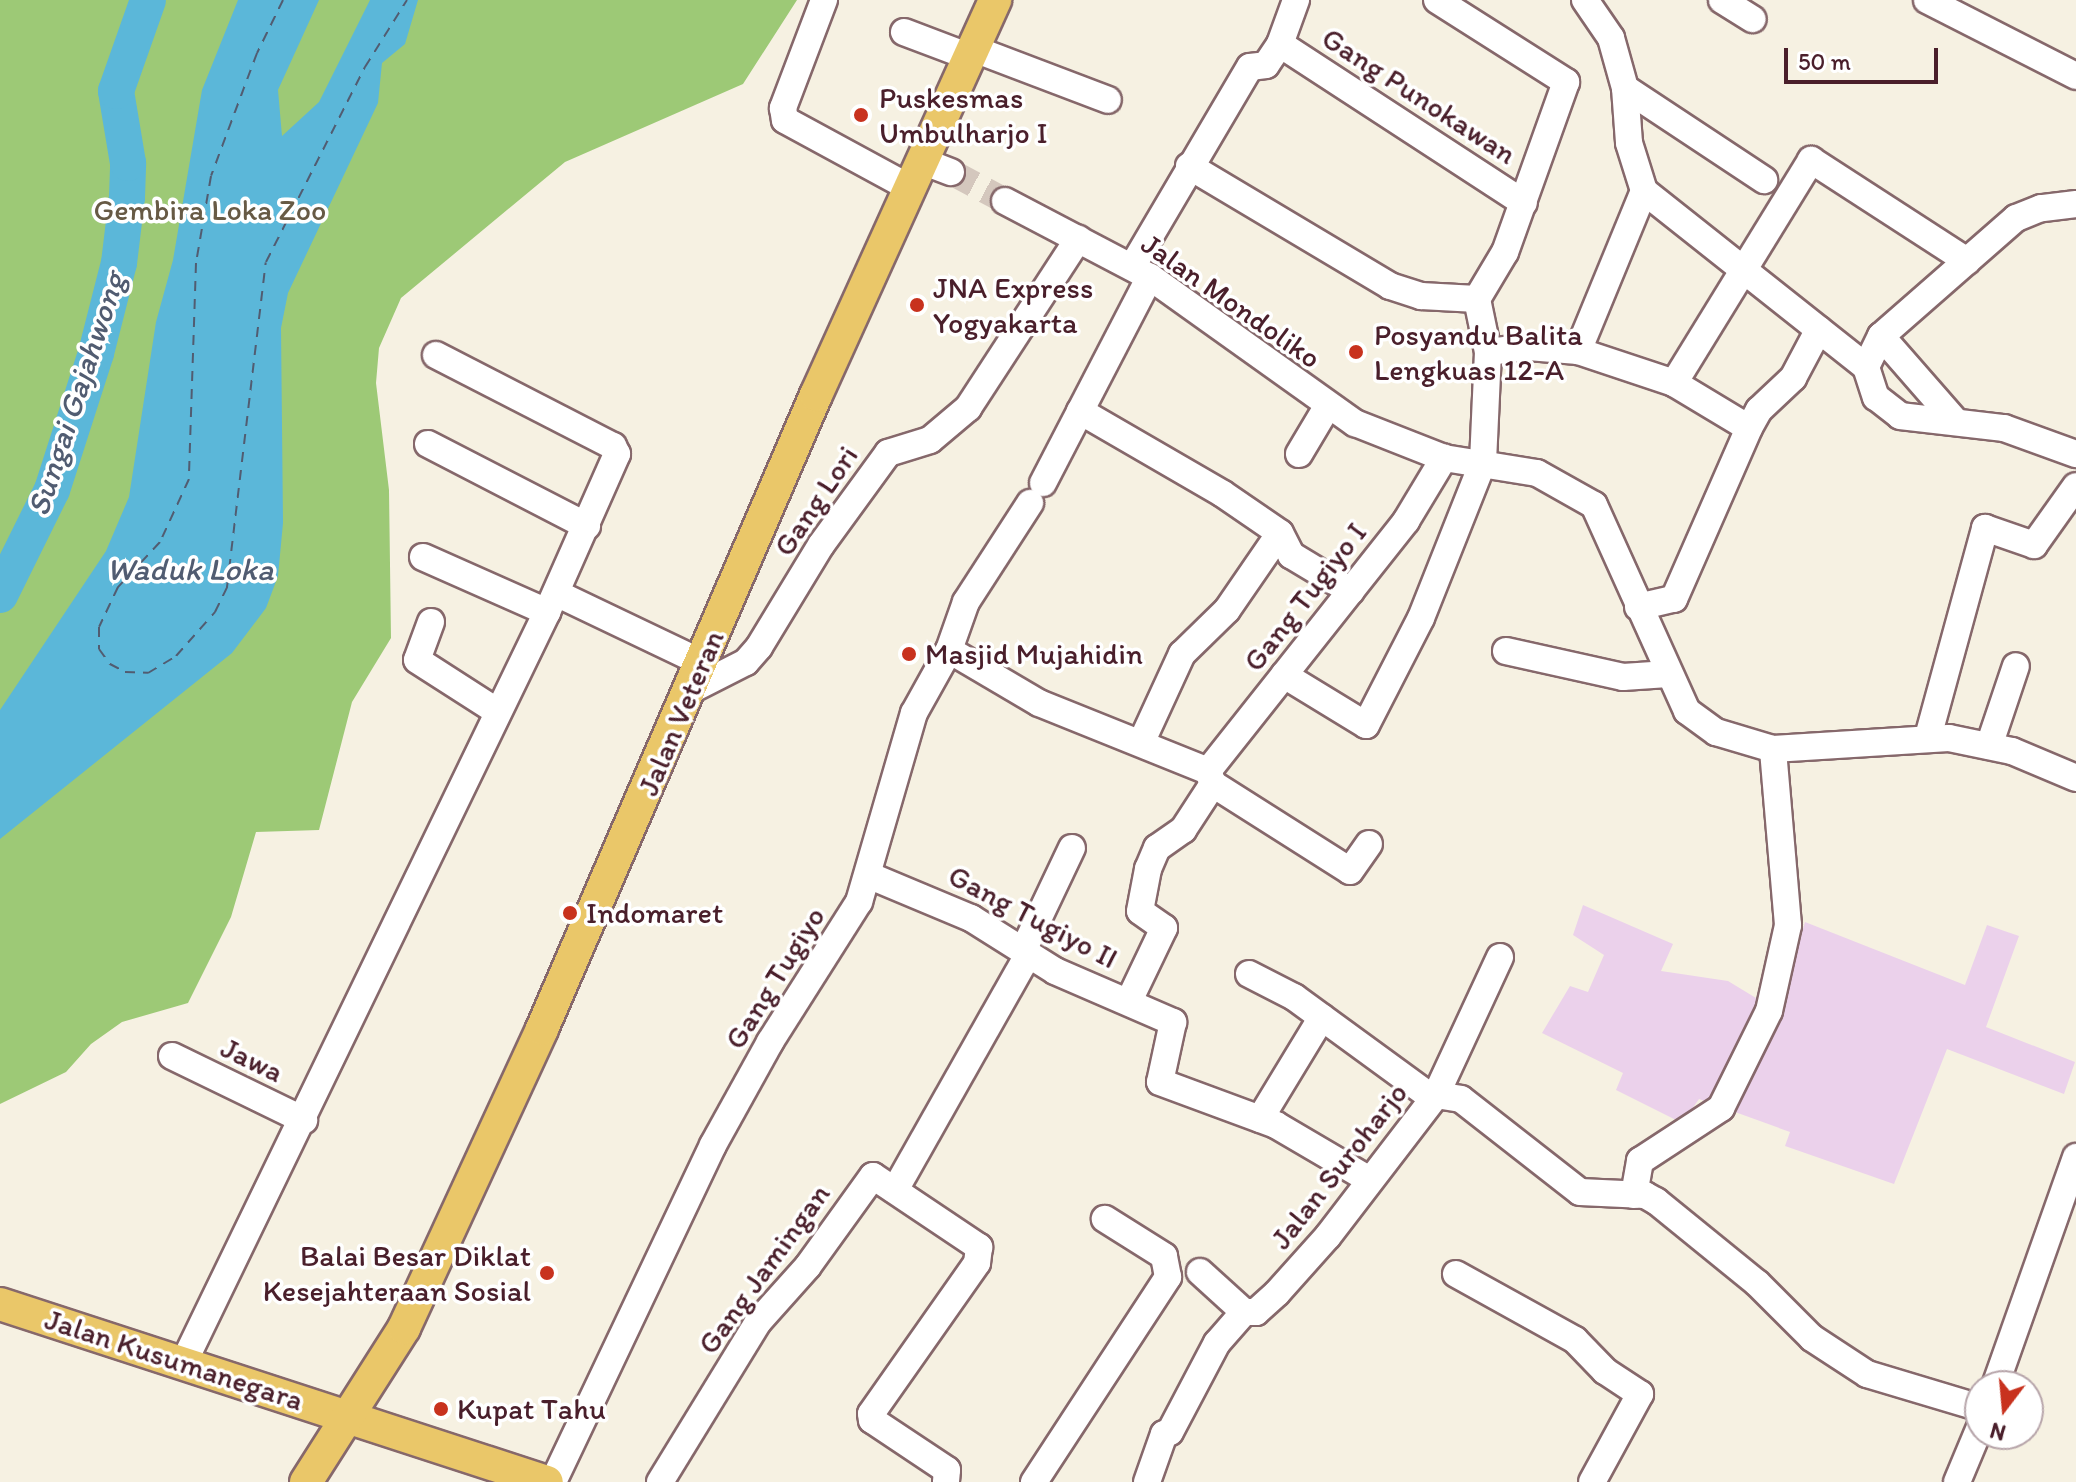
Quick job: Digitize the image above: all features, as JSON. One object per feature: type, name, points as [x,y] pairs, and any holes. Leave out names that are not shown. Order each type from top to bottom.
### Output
[{"type":"main road","name":"Jalan Veteran","points":[[306,1482],[404,1328],[928,174],[972,53],[995,0]]},
{"type":"main road","name":"Jalan Kusumanegara","points":[[0,1304],[550,1482]]},
{"type":"main road","name":"Jalan Kusumanegara","points":[[0,1316],[257,1396],[347,1417]]},
{"type":"street","points":[[824,0],[783,108],[785,120],[928,174]]},
{"type":"street","points":[[1280,44],[1296,0]]},
{"type":"street","points":[[1284,675],[1366,725],[1421,618],[1483,462],[1488,352],[1477,299],[1524,203],[1564,78],[1437,0]]},
{"type":"street","points":[[1585,0],[1611,38],[1625,88],[1629,143],[1644,191],[1744,266],[1866,367],[1876,397],[1888,410],[1913,419],[2004,428],[2076,454]]},
{"type":"street","points":[[1722,0],[1753,19]]},
{"type":"street","points":[[1927,0],[2076,76]]},
{"type":"street","points":[[904,32],[1108,100]]},
{"type":"street","name":"Gang Tugiyo","points":[[550,1482],[713,1145],[770,1042],[847,925],[868,875],[914,713],[949,650],[966,602],[1036,493],[1080,411],[1189,166],[1250,67],[1266,65],[1280,44]]},
{"type":"street","name":"Gang Punokawan","points":[[1280,44],[1524,203]]},
{"type":"street","points":[[1625,88],[1764,180]]},
{"type":"street","points":[[1674,383],[1811,160],[1967,261]]},
{"type":"street","points":[[1189,166],[1390,286],[1421,296],[1477,299]]},
{"type":"street","points":[[1578,351],[1644,191]]},
{"type":"street","name":"Jalan Mondoliko","points":[[1005,201],[1141,272],[1327,407],[1444,458],[1537,473],[1594,505],[1668,674],[1698,722],[1773,749],[1928,737],[1989,746],[2076,778]]},
{"type":"street","points":[[1866,367],[1881,336],[2016,218],[2041,208],[2076,204]]},
{"type":"street","name":"Gang Lori","points":[[698,676],[746,662],[759,647],[821,545],[888,453],[930,440],[968,408],[1078,239]]},
{"type":"street","points":[[1638,607],[1674,599],[1749,428],[1759,410],[1789,383],[1819,329]]},
{"type":"street","points":[[1881,336],[1956,422]]},
{"type":"street","points":[[1488,352],[1528,347],[1578,351],[1674,383],[1749,428]]},
{"type":"street","points":[[184,1362],[552,603],[587,526],[616,449],[436,355]]},
{"type":"street","points":[[1299,454],[1327,407]]},
{"type":"street","points":[[1080,411],[1147,447],[1280,533],[1291,555],[1351,591]]},
{"type":"street","points":[[428,444],[587,526]]},
{"type":"street","name":"Gang Tugiyo I","points":[[1129,1001],[1164,928],[1140,911],[1148,869],[1157,848],[1183,830],[1211,777],[1284,675],[1406,521],[1444,458]]},
{"type":"street","points":[[1928,737],[1985,528],[2034,545],[2076,486]]},
{"type":"street","points":[[1141,743],[1182,654],[1227,610],[1280,533]]},
{"type":"street","points":[[423,557],[552,603],[698,676]]},
{"type":"street","points":[[431,622],[417,660],[498,712]]},
{"type":"street","points":[[949,650],[1039,703],[1141,743],[1211,777],[1350,871],[1369,844]]},
{"type":"street","points":[[1506,651],[1623,677],[1668,674]]},
{"type":"street","points":[[1989,746],[2016,666]]},
{"type":"street","points":[[1634,1195],[1640,1161],[1721,1108],[1769,1011],[1788,925],[1773,749]]},
{"type":"street","points":[[946,1482],[947,1470],[872,1420],[871,1414],[977,1263],[979,1247],[895,1190],[1025,953],[1072,848]]},
{"type":"street","name":"Gang Tugiyo II","points":[[868,875],[971,918],[1025,953],[1167,1019],[1175,1025],[1160,1082],[1260,1119]]},
{"type":"street","points":[[1249,974],[1322,1017],[1434,1096],[1500,957]]},
{"type":"street","points":[[1322,1017],[1260,1119],[1368,1179]]},
{"type":"street","name":"Jawa","points":[[172,1056],[304,1120]]},
{"type":"street","name":"Jalan Suroharjo","points":[[1147,1482],[1181,1403],[1217,1343],[1244,1312],[1256,1312],[1277,1293],[1328,1236],[1368,1179],[1434,1096],[1461,1099],[1580,1192],[1634,1195],[1656,1201],[1843,1360],[1895,1386],[1964,1404]]},
{"type":"street","points":[[2001,1370],[2076,1157]]},
{"type":"street","name":"Gang Jamingan","points":[[660,1482],[758,1322],[808,1266],[871,1176],[895,1190]]},
{"type":"street","points":[[1034,1482],[1168,1277],[1164,1256],[1105,1219]]},
{"type":"street","points":[[1200,1272],[1244,1312]]},
{"type":"street","points":[[1456,1274],[1575,1340],[1605,1371],[1640,1394],[1592,1482]]},
{"type":"street","points":[[1957,1482],[1970,1450]]},
{"type":"shaded area","points":[[1583,905],[1673,944],[1661,971],[1728,981],[1779,1012],[1805,922],[1965,985],[1987,925],[2019,936],[1986,1027],[2075,1062],[2064,1094],[1947,1049],[1894,1184],[1785,1146],[1790,1132],[1699,1099],[1682,1123],[1616,1090],[1623,1073],[1542,1033],[1570,986],[1588,992],[1604,955],[1573,935]]},
{"type":"green space","name":"Gembira Loka Zoo","points":[[0,0],[797,0],[743,84],[565,162],[401,298],[379,348],[376,383],[389,490],[391,638],[352,702],[319,830],[256,832],[231,917],[188,1003],[122,1022],[91,1044],[66,1072],[0,1104]]},
{"type":"water","name":"Waduk Loka","points":[[238,0],[319,0],[278,90],[282,136],[319,102],[370,0],[418,0],[405,44],[382,63],[378,103],[288,293],[281,328],[283,523],[278,576],[266,608],[232,653],[0,839],[0,710],[106,551],[129,497],[156,322],[173,260],[202,90]]},
{"type":"waterway","name":"Sungai Gajahwong","points":[[0,595],[52,490],[96,353],[119,263],[128,163],[116,91],[148,0]]},
{"type":"ferry route","points":[[283,0],[257,53],[211,176],[196,263],[189,479],[160,542],[118,587],[99,627],[99,649],[110,664],[125,672],[148,673],[176,656],[215,612],[227,587],[266,262],[365,67],[407,0]]},
{"type":"tunnel","points":[[951,172],[1005,201]]},
{"type":"place","name":"Puskesmas Umbulharjo I","points":[[861,115]]},
{"type":"place","name":"JNA Express Yogyakarta","points":[[917,305]]},
{"type":"place","name":"Posyandu Balita Lengkuas 12-A","points":[[1356,352]]},
{"type":"place","name":"Masjid Mujahidin","points":[[909,654]]},
{"type":"place","name":"Indomaret","points":[[570,913]]},
{"type":"place","name":"Balai Besar Diklat Kesejahteraan Sosial","points":[[547,1273]]},
{"type":"place","name":"Kupat Tahu","points":[[441,1409]]}]
